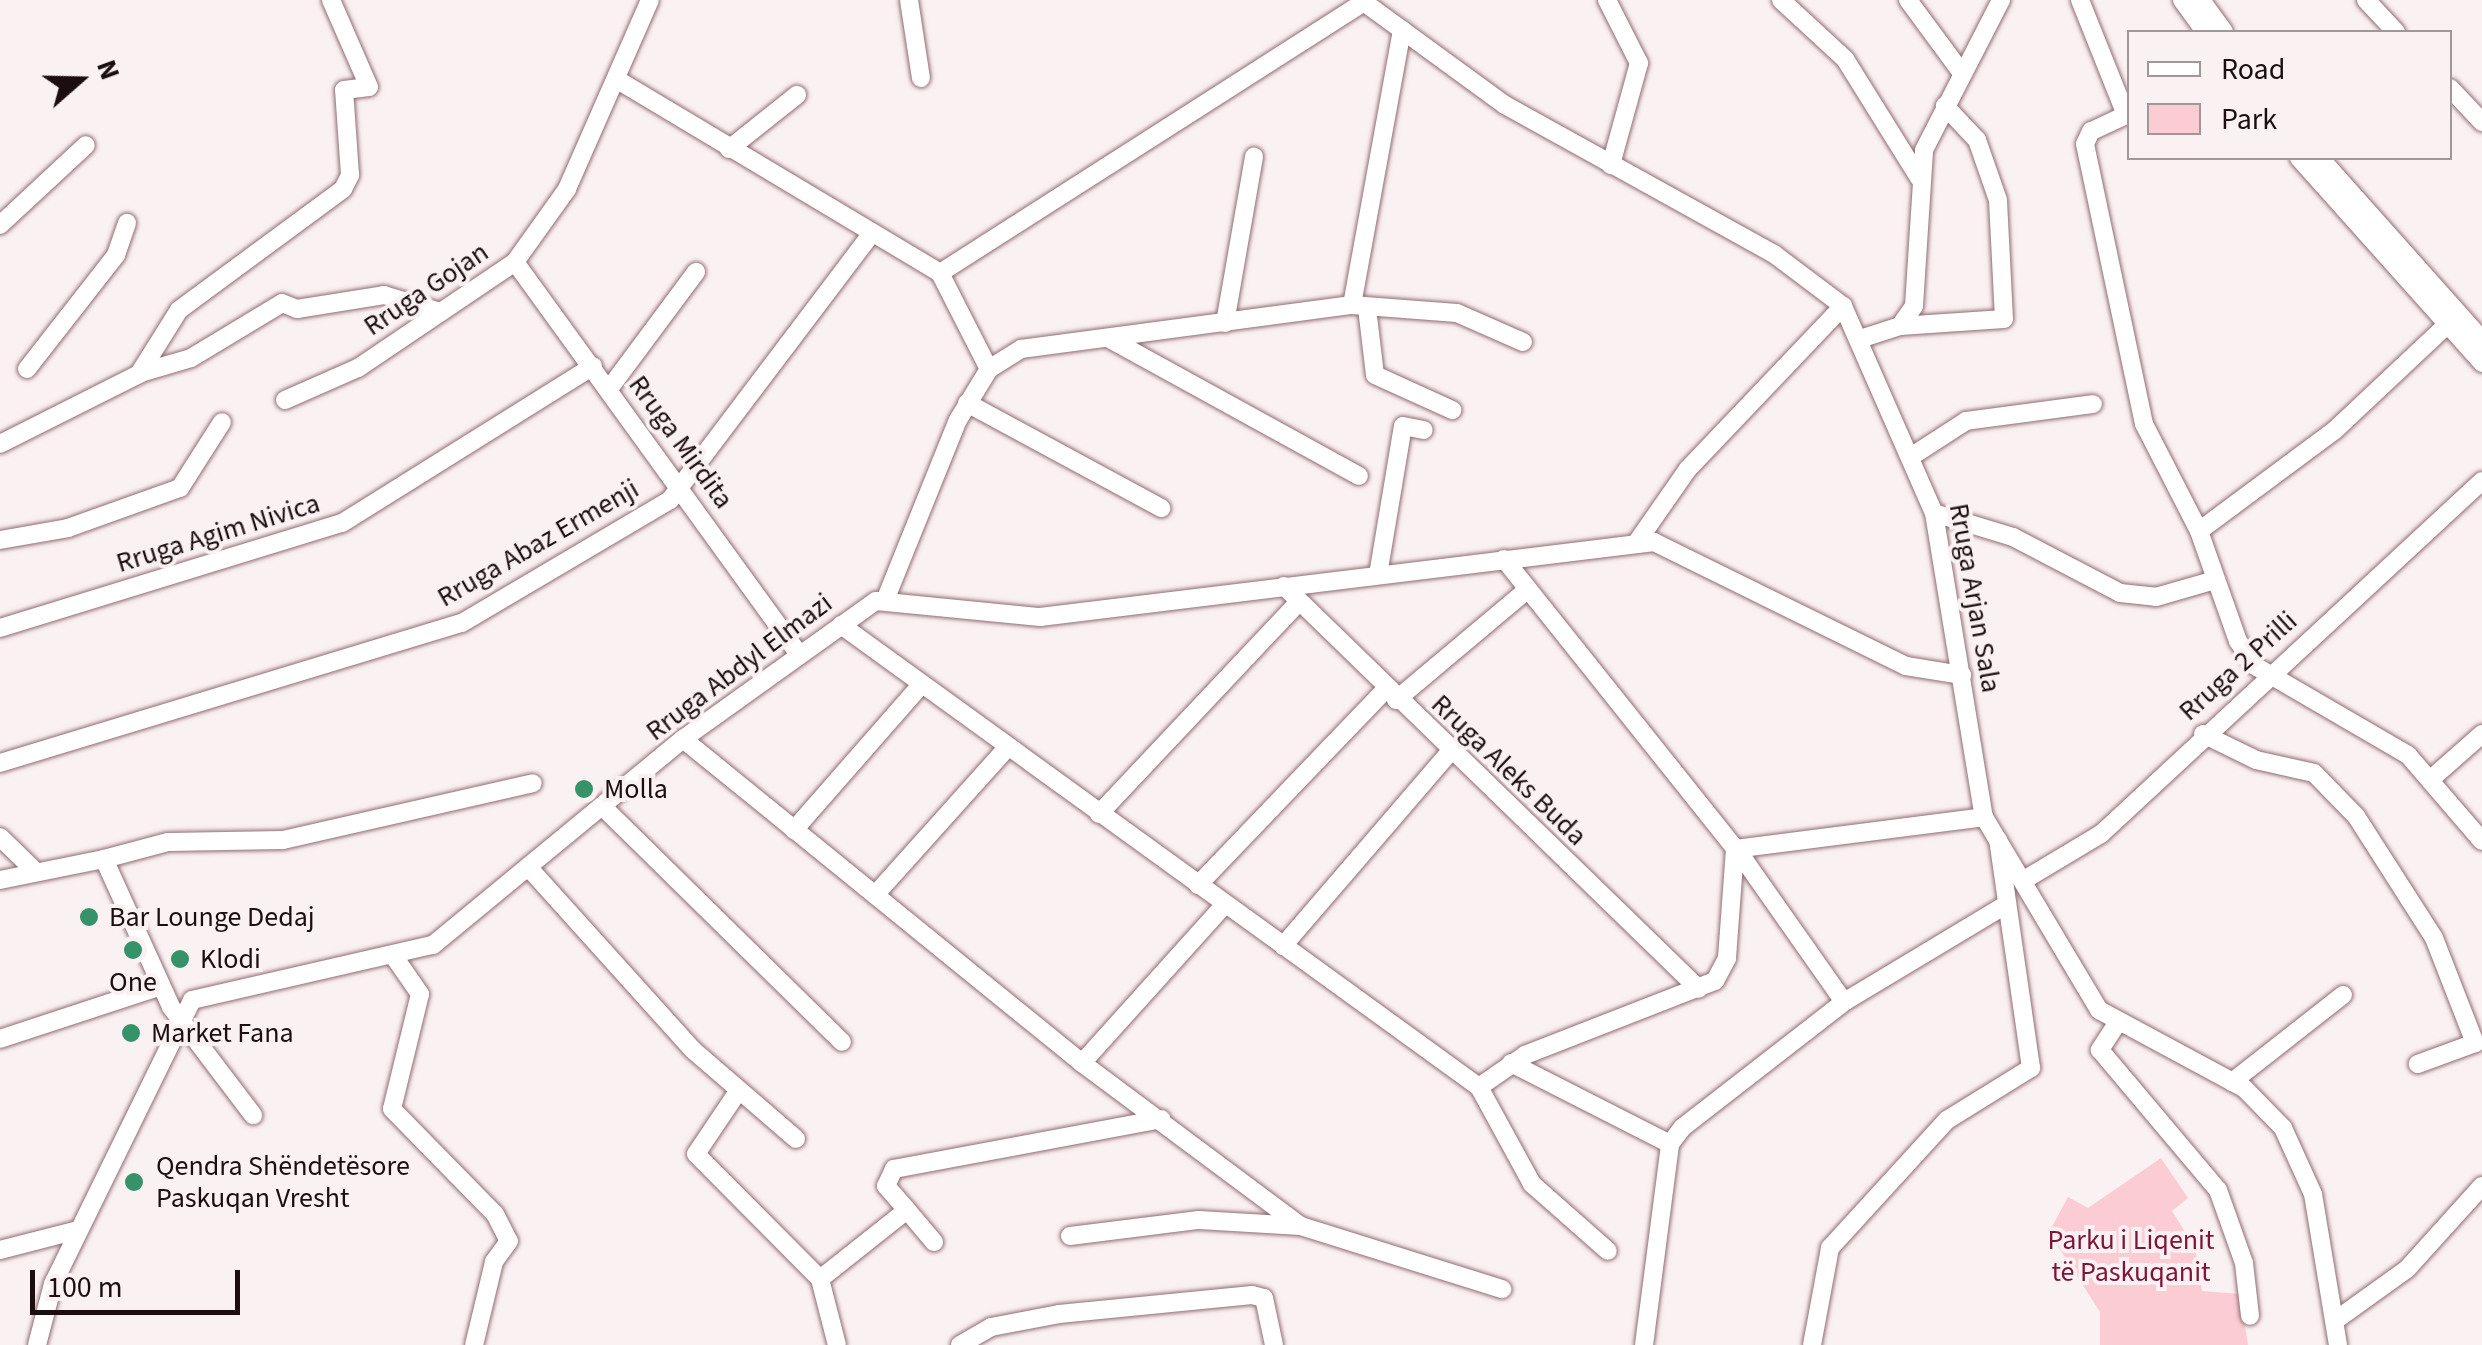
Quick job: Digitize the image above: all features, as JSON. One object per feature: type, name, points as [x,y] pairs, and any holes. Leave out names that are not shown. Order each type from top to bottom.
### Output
[{"type":"street","points":[[139,374],[179,310],[343,190],[350,175],[344,90],[369,88],[331,0]]},
{"type":"street","name":"Rruga Gojan","points":[[285,400],[358,368],[516,262],[567,189],[621,82],[650,0]]},
{"type":"street","points":[[909,0],[922,78]]},
{"type":"street","points":[[1607,0],[1639,64],[1611,165]]},
{"type":"street","points":[[1781,0],[1846,59],[1919,178]]},
{"type":"street","points":[[1908,0],[1961,72]]},
{"type":"street","points":[[1900,326],[1918,286],[1919,178],[1945,106],[2001,0]]},
{"type":"street","points":[[2080,0],[2126,115],[2090,132],[2085,144],[2144,424],[2200,531],[2245,655],[2270,674],[2352,715],[2432,779],[2482,841]]},
{"type":"street","points":[[2182,0],[2203,30]]},
{"type":"street","points":[[2201,0],[2223,30]]},
{"type":"street","points":[[2366,0],[2394,30]]},
{"type":"street","points":[[940,273],[1362,1]]},
{"type":"street","name":"Rruga Arjan Sala","points":[[1362,1],[1611,165],[1803,272],[1843,306],[1863,338],[1934,513],[1984,817],[2024,880],[2069,972],[2116,1025],[2232,1082],[2282,1128],[2306,1170],[2338,1345]]},
{"type":"street","points":[[1402,30],[1360,306],[1374,375],[1452,410]]},
{"type":"street","points":[[621,82],[870,236],[940,273],[989,370]]},
{"type":"street","points":[[2452,90],[2482,122]]},
{"type":"street","points":[[729,149],[797,95]]},
{"type":"street","points":[[1863,338],[1900,326],[2004,320],[1998,200],[1977,140],[1945,106]]},
{"type":"street","points":[[4,214],[86,144]]},
{"type":"street","points":[[1225,323],[1254,157]]},
{"type":"street","points":[[2301,160],[2482,363]]},
{"type":"street","points":[[2322,160],[2482,340]]},
{"type":"street","points":[[28,369],[116,254],[127,223]]},
{"type":"street","name":"Rruga Abaz Ermenji","points":[[0,763],[462,623],[682,491],[870,236]]},
{"type":"street","name":"Rruga Mirdita","points":[[516,262],[800,655]]},
{"type":"street","points":[[610,388],[696,272]]},
{"type":"street","points":[[0,444],[139,374],[190,358],[282,303],[297,309],[384,295],[440,312]]},
{"type":"street","points":[[1523,342],[1457,314],[1360,306],[1021,349],[989,370],[968,403],[886,598],[1040,617],[1637,542],[1670,545],[1906,666],[1962,675]]},
{"type":"street","points":[[1637,542],[1679,479],[1843,306]]},
{"type":"street","points":[[2200,531],[2335,430],[2446,325]]},
{"type":"street","points":[[1109,338],[1359,476]]},
{"type":"street","name":"Rruga Agim Nivica","points":[[0,628],[342,524],[593,366]]},
{"type":"street","points":[[968,403],[1161,508]]},
{"type":"street","points":[[1912,456],[1966,422],[2093,404]]},
{"type":"street","points":[[0,540],[68,528],[180,488],[222,422]]},
{"type":"street","points":[[1378,575],[1402,426],[1424,430]]},
{"type":"street","name":"Rruga 2 Prilli","points":[[2024,880],[2080,853],[2202,734],[2482,481]]},
{"type":"street","points":[[1934,513],[1998,531],[2120,593],[2156,597],[2215,580]]},
{"type":"street","points":[[1504,559],[1526,592],[1735,849],[1844,1002]]},
{"type":"street","name":"Rruga Aleks Buda","points":[[1284,586],[1450,752],[1699,989]]},
{"type":"street","points":[[1198,885],[1391,694],[1526,592]]},
{"type":"street","name":"Rruga Abdyl Elmazi","points":[[178,1018],[202,996],[395,958],[433,945],[684,739],[841,625],[886,598]]},
{"type":"street","points":[[1099,814],[1300,602]]},
{"type":"street","points":[[841,625],[1479,1087],[1532,1184],[1608,1251]]},
{"type":"street","points":[[794,830],[922,684]]},
{"type":"street","points":[[2202,734],[2256,760],[2314,773],[2356,816],[2434,938],[2475,1043],[2418,1064]]},
{"type":"street","points":[[2432,779],[2482,734]]},
{"type":"street","points":[[684,739],[1082,1063],[1300,1226]]},
{"type":"street","points":[[875,894],[1006,748]]},
{"type":"street","points":[[1283,946],[1450,752]]},
{"type":"street","points":[[0,880],[168,842],[284,840],[533,784]]},
{"type":"street","points":[[603,807],[842,1042]]},
{"type":"street","points":[[1735,849],[1984,817]]},
{"type":"street","points":[[0,837],[35,871]]},
{"type":"street","points":[[1812,1345],[1830,1248],[1947,1120],[2031,1068],[1998,840]]},
{"type":"street","points":[[1479,1087],[1511,1063],[1699,989],[1728,958],[1735,849]]},
{"type":"street","points":[[104,859],[178,1018],[254,1115]]},
{"type":"street","points":[[529,868],[736,1093],[796,1139]]},
{"type":"street","points":[[1082,1063],[1225,904]]},
{"type":"street","points":[[1644,1345],[1670,1144],[1844,1002],[2006,904]]},
{"type":"street","points":[[395,958],[420,994],[392,1108],[495,1214],[509,1240],[494,1262],[474,1345]]},
{"type":"street","points":[[0,1039],[161,986]]},
{"type":"street","points":[[2232,1082],[2343,995]]},
{"type":"street","points":[[37,1345],[39,1317],[178,1018]]},
{"type":"street","points":[[2116,1025],[2100,1050],[2218,1190],[2244,1264],[2250,1316]]},
{"type":"street","points":[[1511,1063],[1670,1144]]},
{"type":"street","points":[[736,1093],[696,1154],[820,1279],[837,1345]]},
{"type":"street","points":[[934,1242],[886,1186],[894,1168],[1161,1119]]},
{"type":"street","points":[[2336,1320],[2407,1269],[2482,1186]]},
{"type":"street","points":[[820,1279],[907,1210]]},
{"type":"street","points":[[1070,1236],[1199,1220],[1300,1226],[1502,1290]]},
{"type":"street","points":[[0,1250],[78,1230]]},
{"type":"street","points":[[960,1345],[991,1327],[1058,1314],[1252,1295],[1264,1298],[1274,1345]]},
{"type":"green space","name":"Parku i Liqenit të Paskuqanit","points":[[2161,1158],[2188,1198],[2172,1211],[2195,1248],[2202,1291],[2240,1294],[2248,1345],[2100,1345],[2100,1312],[2049,1232],[2068,1197],[2088,1208]]},
{"type":"place","name":"Molla","points":[[584,789]]},
{"type":"place","name":"Bar Lounge Dedaj","points":[[89,917]]},
{"type":"place","name":"One","points":[[133,950]]},
{"type":"place","name":"Klodi","points":[[180,959]]},
{"type":"place","name":"Market Fana","points":[[131,1033]]},
{"type":"place","name":"Qendra Shëndetësore Paskuqan Vresht","points":[[134,1182]]}]
